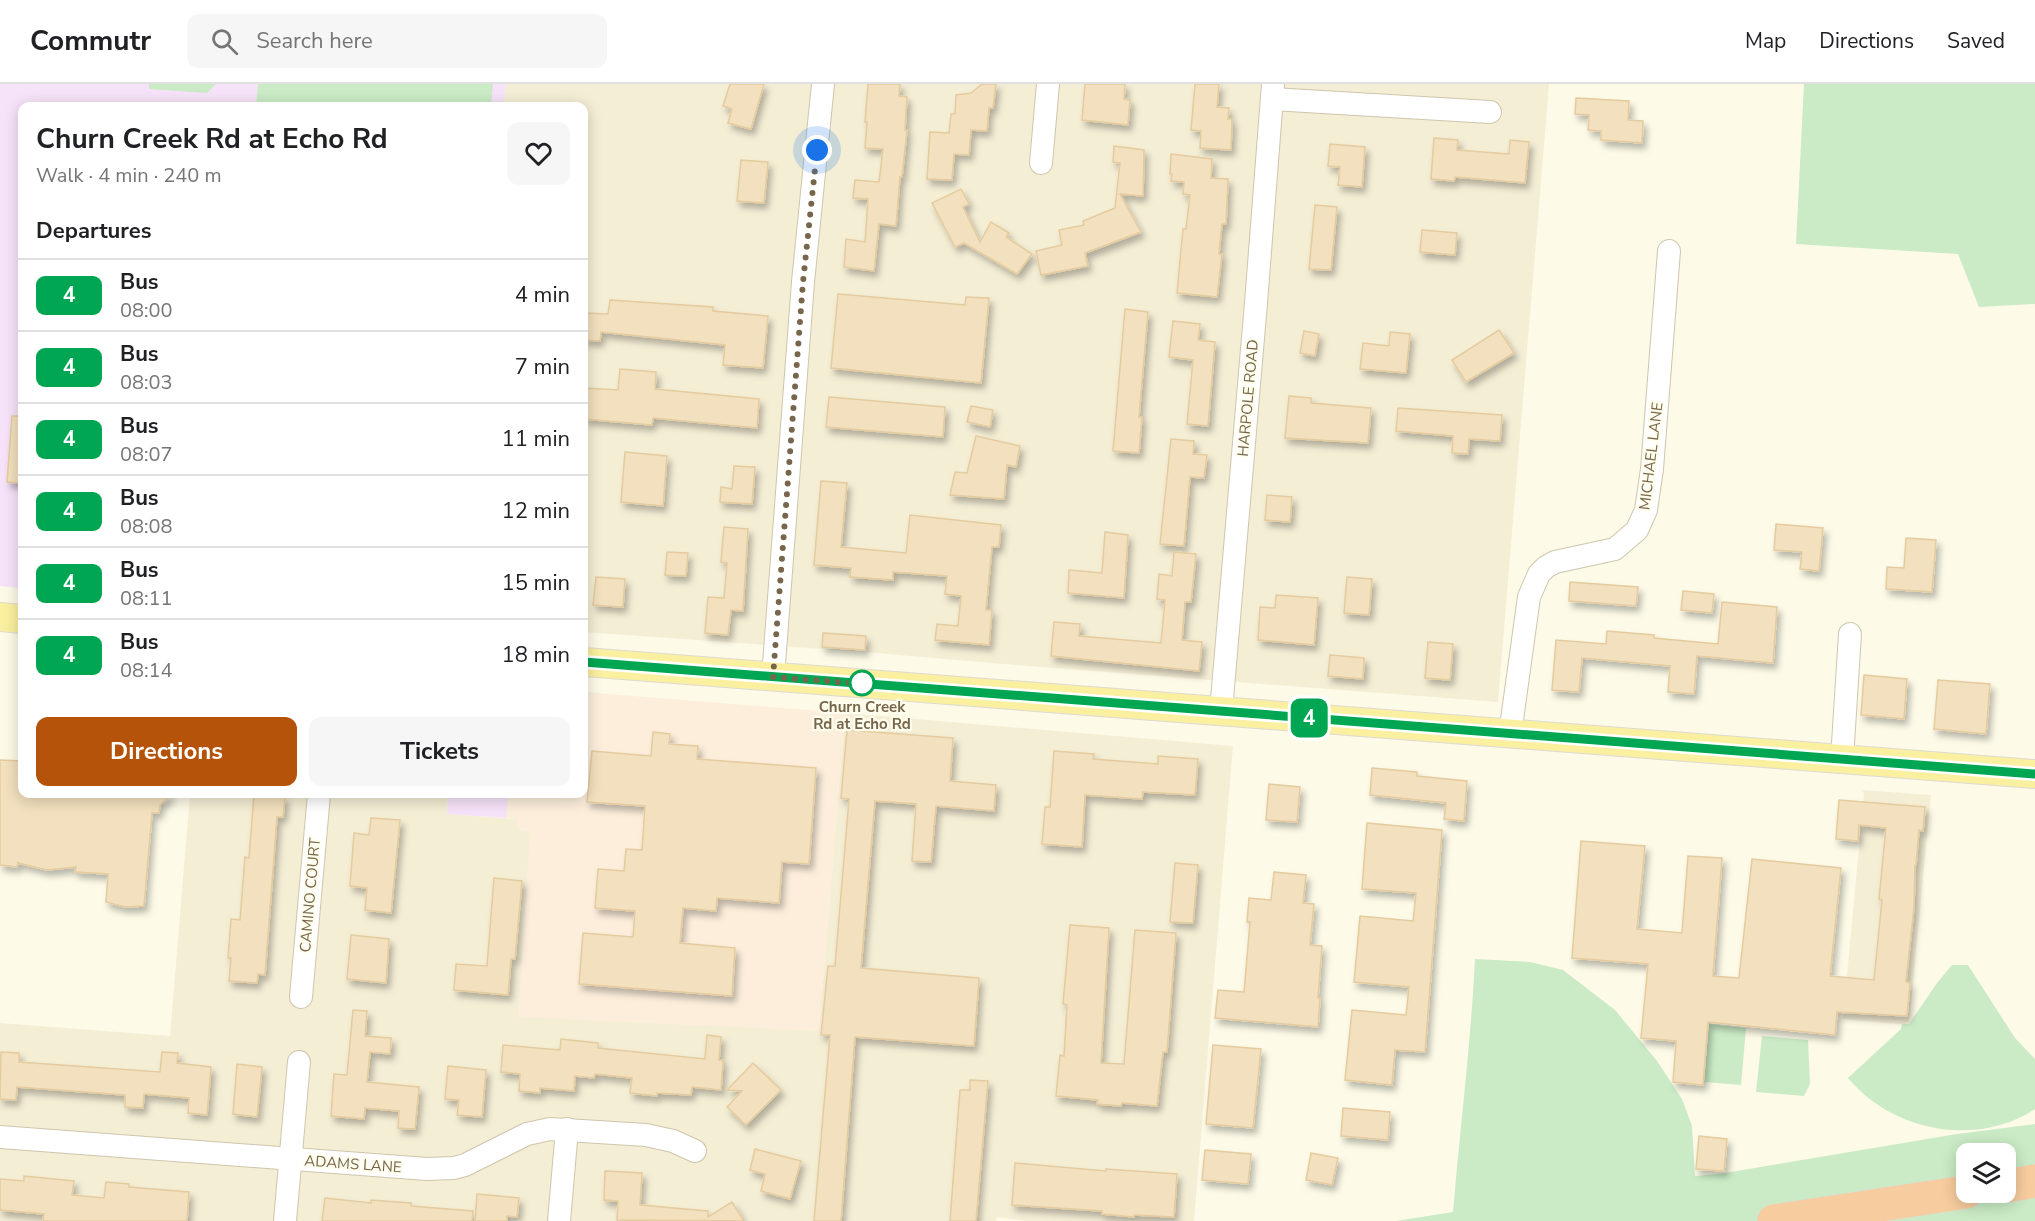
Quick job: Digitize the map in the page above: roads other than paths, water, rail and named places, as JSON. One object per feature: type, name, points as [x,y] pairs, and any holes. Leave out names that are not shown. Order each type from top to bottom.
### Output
[{"type":"highway","points":[[2016,1184],[2035,1181]]},
{"type":"highway","points":[[1774,1221],[1956,1194]]},
{"type":"main road","points":[[0,617],[18,619]]},
{"type":"main road","points":[[588,662],[2035,774]]},
{"type":"street","points":[[773,677],[803,282],[823,84]]},
{"type":"street","points":[[1041,163],[1048,84]]},
{"type":"street","points":[[1272,92],[1490,112]]},
{"type":"street","name":"HARPOLE ROAD","points":[[1221,711],[1272,92]]},
{"type":"street","name":"MICHAEL LANE","points":[[1510,734],[1529,597],[1539,574],[1555,562],[1615,549],[1637,530],[1646,510],[1653,469],[1669,250]]},
{"type":"street","points":[[1842,759],[1850,634]]},
{"type":"street","name":"CAMINO COURT","points":[[301,997],[319,798]]},
{"type":"street","points":[[285,1221],[298,1062]]},
{"type":"street","points":[[559,1221],[567,1129]]},
{"type":"street","name":"ADAMS LANE","points":[[0,1137],[427,1169],[454,1168],[465,1165],[526,1134],[567,1129],[646,1135],[673,1141],[695,1151]]},
{"type":"place","name":"Churn Creek Rd at Echo Rd","points":[[862,683]]}]
